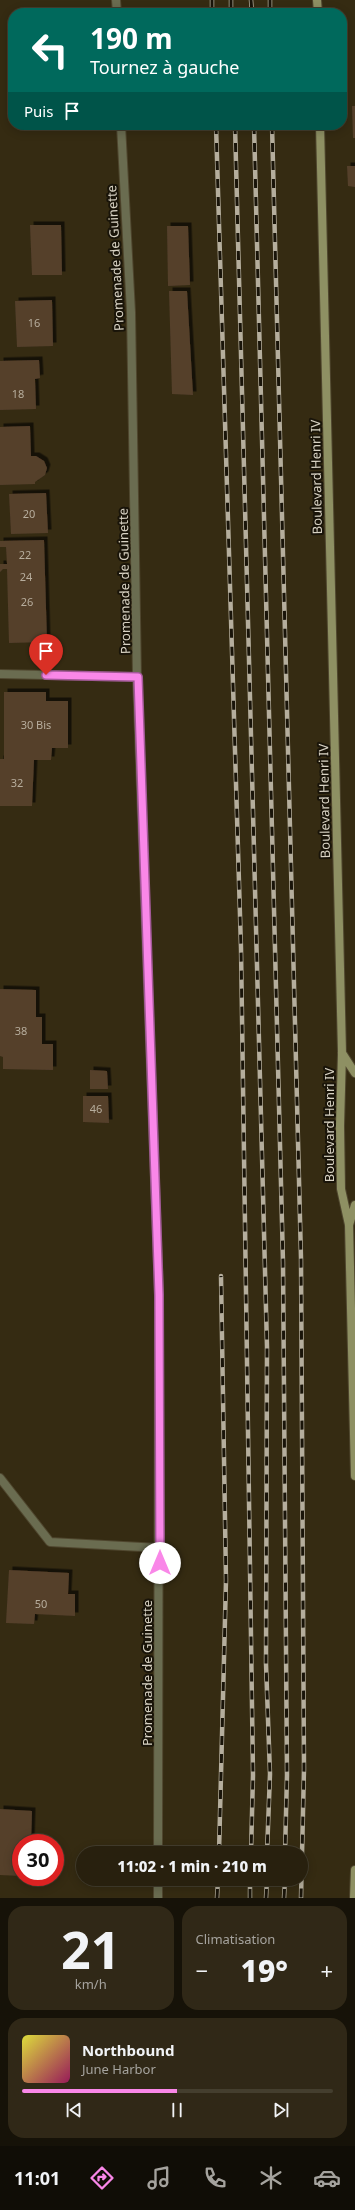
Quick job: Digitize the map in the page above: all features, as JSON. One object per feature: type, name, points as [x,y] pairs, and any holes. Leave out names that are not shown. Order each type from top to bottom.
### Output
[{"type":"street","name":"Promenade de Guinette","points":[[121,130],[131,312],[138,677],[159,1295],[160,1548],[158,1846]]},
{"type":"street","name":"Boulevard Henri IV","points":[[320,130],[342,1053],[340,1126],[341,1189],[349,1226],[355,1476]]},
{"type":"street","points":[[0,674],[138,677]]},
{"type":"street","points":[[342,1053],[355,1073]]},
{"type":"street","points":[[349,1226],[355,1205]]},
{"type":"street","points":[[0,1478],[50,1542],[160,1548]]},
{"type":"street","points":[[354,1898],[355,1870]]},
{"type":"street","points":[[158,1886],[158,1898]]},
{"type":"building","points":[[352,106],[355,106],[355,138],[353,138]]},
{"type":"building","points":[[347,166],[355,166],[355,187],[348,186]]},
{"type":"building","points":[[30,225],[61,225],[62,275],[32,275]]},
{"type":"building","points":[[167,226],[188,226],[190,285],[168,286]]},
{"type":"building","points":[[169,291],[187,291],[193,395],[172,394]]},
{"type":"building","points":[[52,300],[53,346],[17,347],[15,301]]},
{"type":"building","points":[[39,360],[40,378],[35,379],[36,409],[0,410],[0,361]]},
{"type":"building","points":[[30,426],[31,456],[36,456],[44,461],[47,468],[45,475],[35,482],[35,484],[0,485],[0,427]]},
{"type":"building","points":[[46,493],[48,533],[11,534],[9,494]]},
{"type":"building","points":[[44,540],[47,642],[9,643],[7,569],[3,569],[0,572],[0,564],[7,564],[6,547],[0,547],[0,541]]},
{"type":"building","points":[[4,692],[46,692],[46,701],[68,701],[68,748],[52,748],[51,760],[34,760],[32,806],[0,806],[0,759],[4,759]]},
{"type":"building","points":[[0,989],[36,990],[36,1017],[42,1017],[42,1044],[53,1044],[53,1070],[3,1069],[3,1057],[0,1056]]},
{"type":"building","points":[[90,1070],[107,1071],[108,1089],[90,1089]]},
{"type":"building","points":[[83,1096],[108,1096],[109,1123],[83,1122]]},
{"type":"building","points":[[9,1570],[69,1573],[68,1594],[75,1594],[75,1616],[35,1614],[34,1624],[6,1623]]},
{"type":"building","points":[[0,1809],[32,1811],[31,1834],[12,1834],[12,1876],[0,1875]]},
{"type":"railway","points":[[212,0],[212,8]]},
{"type":"railway","points":[[231,0],[231,8]]},
{"type":"railway","points":[[251,0],[252,8]]},
{"type":"railway","points":[[270,0],[270,8]]},
{"type":"railway","points":[[216,130],[241,948],[253,1775],[251,1846]]},
{"type":"railway","points":[[235,130],[267,1347],[266,1664],[270,1774],[267,1846]]},
{"type":"railway","points":[[254,130],[283,1262],[287,1775],[285,1846]]},
{"type":"railway","points":[[272,130],[301,1258],[304,1769],[301,1898]]},
{"type":"railway","points":[[219,1846],[226,1580],[221,1276]]},
{"type":"railway","points":[[217,1898],[218,1886]]},
{"type":"railway","points":[[250,1886],[250,1898]]},
{"type":"railway","points":[[266,1898],[267,1886]]},
{"type":"railway","points":[[284,1898],[285,1886]]},
{"type":"route","points":[[46,675],[138,677],[146,954],[159,1295],[160,1563]]}]
